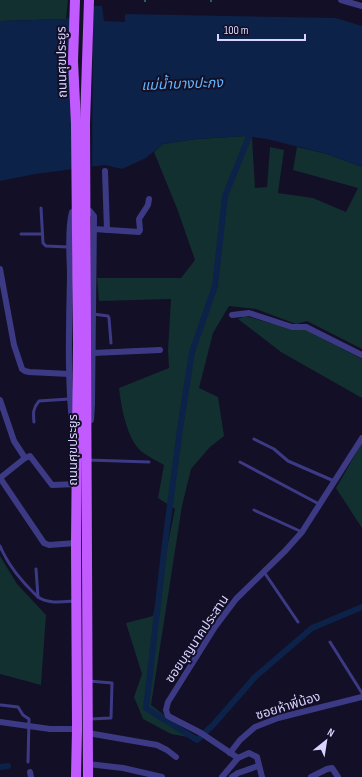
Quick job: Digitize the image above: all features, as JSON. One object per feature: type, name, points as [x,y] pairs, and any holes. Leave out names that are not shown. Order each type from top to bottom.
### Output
[{"type":"main road","name":"ถนนศุขประยูร","points":[[75,0],[73,61],[81,124]]},
{"type":"main road","name":"ถนนศุขประยูร","points":[[84,0],[81,124],[82,344],[88,680],[88,777]]},
{"type":"main road","name":"ถนนศุขประยูร","points":[[81,124],[89,0]]},
{"type":"main road","name":"ถนนศุขประยูร","points":[[76,777],[77,484],[83,462]]},
{"type":"street","points":[[341,0],[362,6]]},
{"type":"street","points":[[104,171],[107,230]]},
{"type":"street","points":[[94,229],[139,232],[140,219],[148,205],[149,199]]},
{"type":"street","points":[[75,211],[90,211],[94,216],[92,404],[83,462],[69,399],[70,247],[71,218],[72,212],[75,211]]},
{"type":"street","points":[[0,269],[14,345],[22,369],[25,372],[69,374]]},
{"type":"street","points":[[232,315],[249,313],[292,328],[306,326],[362,355]]},
{"type":"street","points":[[93,353],[160,350]]},
{"type":"street","points":[[0,400],[14,441],[25,458]]},
{"type":"street","name":"ซอยบุญนาคประสาน","points":[[238,758],[201,733],[168,716],[166,710],[168,702],[215,627],[236,599],[285,551],[302,532],[362,438]]},
{"type":"street","points":[[76,543],[49,545],[44,543],[0,478],[29,456],[32,457],[53,485],[77,484]]},
{"type":"street","name":"ซอยห้าพี่น้อง","points":[[230,753],[240,740],[255,727],[278,718],[362,697]]},
{"type":"street","points":[[0,722],[50,728],[77,729]]},
{"type":"street","points":[[88,733],[157,745],[176,757]]},
{"type":"street","points":[[225,775],[238,758],[249,753],[257,757],[258,766],[262,777]]},
{"type":"street","points":[[88,764],[122,768],[162,777]]},
{"type":"street","points":[[232,777],[238,773],[258,766]]},
{"type":"street","points":[[311,777],[332,768],[338,777]]},
{"type":"lane","points":[[41,208],[43,243],[46,246],[70,247]]},
{"type":"lane","points":[[20,234],[42,234]]},
{"type":"lane","points":[[93,314],[108,316],[111,343]]},
{"type":"lane","points":[[34,422],[33,412],[39,401],[69,399]]},
{"type":"lane","points":[[254,439],[274,449],[288,461],[334,481]]},
{"type":"lane","points":[[83,462],[149,462]]},
{"type":"lane","points":[[240,462],[319,504]]},
{"type":"lane","points":[[254,510],[302,532]]},
{"type":"lane","points":[[0,546],[6,560],[30,590],[38,597],[43,600],[58,602],[76,601]]},
{"type":"lane","points":[[36,570],[38,597]]},
{"type":"lane","points":[[264,572],[298,622]]},
{"type":"lane","points":[[330,642],[362,693]]},
{"type":"lane","points":[[88,680],[112,683],[112,718],[88,719]]},
{"type":"lane","points":[[1,705],[18,707],[23,714],[30,719],[28,762]]},
{"type":"path","points":[[145,0],[145,5]]},
{"type":"path","points":[[211,0],[211,5]]},
{"type":"green space","points":[[0,0],[68,0],[66,19],[0,21]]},
{"type":"green space","points":[[245,136],[252,137],[255,188],[267,187],[270,147],[284,150],[278,193],[313,198],[346,212],[358,188],[293,170],[297,147],[327,154],[362,167],[362,349],[307,321],[296,324],[256,309],[229,306],[213,333],[199,388],[218,397],[224,436],[210,447],[191,469],[182,506],[151,705],[194,738],[171,734],[143,719],[134,697],[142,674],[126,623],[153,616],[175,509],[158,498],[164,465],[142,452],[132,439],[123,413],[119,388],[169,368],[168,350],[171,299],[99,301],[97,278],[181,278],[195,260],[178,211],[154,152],[163,144],[197,139]]},
{"type":"green space","points":[[245,316],[270,323],[306,330],[362,359],[362,398],[281,352],[238,319]]},
{"type":"green space","points":[[362,443],[362,528],[336,488]]},
{"type":"green space","points":[[0,556],[17,584],[46,615],[41,685],[0,674]]},
{"type":"water","name":"แม่น้ำบางปะกง","points":[[94,6],[102,6],[104,21],[125,22],[125,14],[336,18],[362,26],[362,167],[327,154],[267,139],[245,136],[197,139],[163,144],[146,158],[122,169],[105,165],[35,174],[0,181],[0,21],[66,19]]},
{"type":"pier","points":[[93,5],[92,169],[73,171],[73,14]]},
{"type":"waterway","points":[[252,129],[225,196],[215,286],[192,352],[165,543],[146,708],[197,740],[213,725],[255,677],[312,628],[362,607]]},
{"type":"waterway","points":[[0,767],[8,766]]}]
